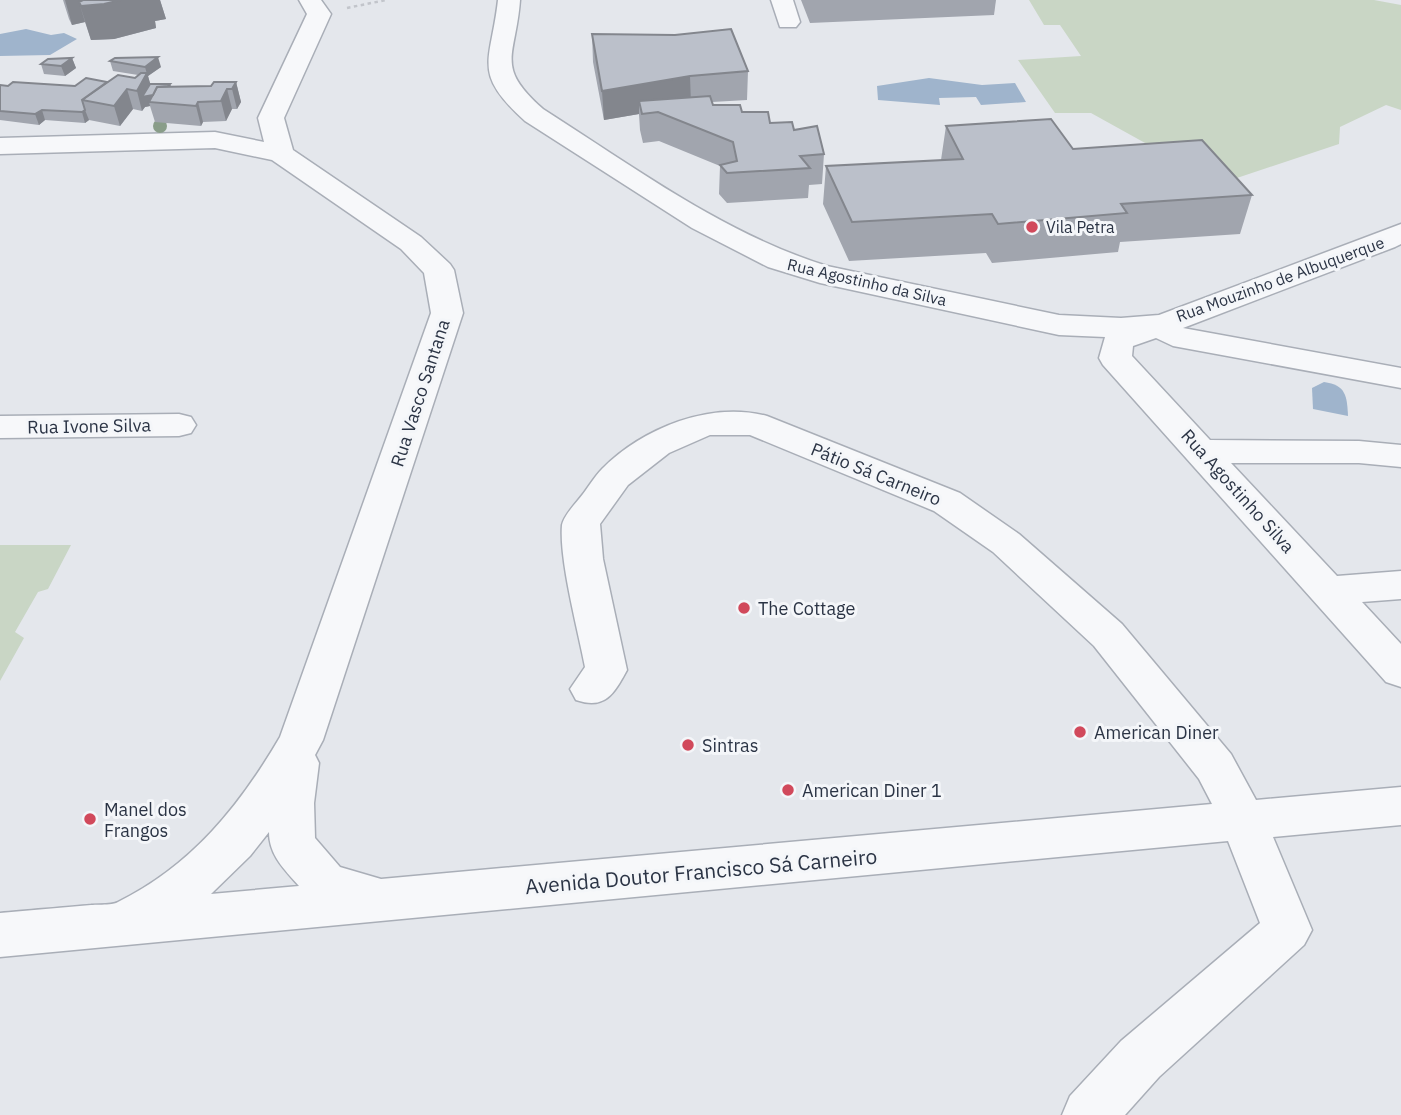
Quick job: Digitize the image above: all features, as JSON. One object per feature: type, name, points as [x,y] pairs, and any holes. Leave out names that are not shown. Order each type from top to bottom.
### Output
[{"type":"street","name":"Rua Agostinho da Silva","points":[[509,0],[496,60],[501,82],[512,98],[534,115],[702,222],[740,242],[779,261],[820,274],[1059,325],[1121,328],[1158,324]]},
{"type":"street","points":[[0,146],[215,140],[281,154],[271,118],[314,7]]},
{"type":"street","points":[[215,140],[271,118]]},
{"type":"street","name":"Rua Vasco Santana","points":[[114,924],[166,902],[216,863],[271,795],[300,740],[447,313],[439,270],[411,243],[281,154]]},
{"type":"street","name":"Rua Mouzinho de Albuquerque","points":[[1158,324],[1401,233]]},
{"type":"street","points":[[1158,324],[1173,336],[1401,378]]},
{"type":"street","name":"Rua Agostinho Silva","points":[[1158,324],[1118,341],[1115,358],[1401,671]]},
{"type":"street","name":"Pátio Sá Carneiro","points":[[591,689],[606,670],[584,559],[580,523],[615,477],[657,445],[705,424],[755,424],[947,502],[1006,543],[1108,635],[1215,767],[1244,822],[1287,930],[1140,1059],[1088,1115]]},
{"type":"street","name":"Rua Ivone Silva","points":[[0,427],[179,425]]},
{"type":"street","points":[[1201,451],[1359,452],[1401,456]]},
{"type":"street","points":[[1329,591],[1401,585]]},
{"type":"street","name":"Rua Vasco Santana","points":[[300,740],[291,803],[292,845],[325,883],[385,900]]},
{"type":"street","name":"Avenida Doutor Francisco Sá Carneiro","points":[[13,928],[114,924],[1401,806]]},
{"type":"path","points":[[314,7],[386,0]]},
{"type":"green space","points":[[1029,0],[1374,0],[1401,5],[1401,110],[1386,105],[1340,127],[1339,144],[1219,184],[1091,113],[1055,113],[1018,60],[1081,56],[1060,25],[1044,25]]},
{"type":"green space","points":[[0,545],[71,545],[48,589],[38,592],[15,632],[24,638],[0,681]]},
{"type":"water","points":[[26,29],[51,35],[64,33],[77,39],[50,55],[0,56],[0,34]]},
{"type":"water","points":[[929,78],[982,85],[1015,83],[1026,102],[981,105],[976,97],[939,98],[940,105],[878,100],[877,86]]},
{"type":"water","points":[[1324,382],[1337,386],[1344,393],[1348,416],[1313,409],[1312,388]]},
{"type":"building","points":[[121,0],[81,6],[79,2]]},
{"type":"building","points":[[731,29],[748,71],[690,76],[602,91],[592,34],[675,35]]},
{"type":"building","points":[[158,57],[145,67],[110,61],[115,58]]},
{"type":"building","points":[[72,58],[61,66],[41,64],[48,59]]},
{"type":"building","points":[[141,73],[147,73],[137,91],[127,89],[114,106],[82,100],[118,75],[135,78]]},
{"type":"building","points":[[86,78],[107,82],[82,100],[85,110],[82,112],[42,110],[35,114],[0,111],[0,85],[8,86],[13,82],[75,86]]},
{"type":"building","points":[[214,82],[236,82],[232,89],[227,89],[221,101],[198,102],[196,106],[149,102],[157,87],[211,86]]},
{"type":"building","points":[[150,84],[170,84],[157,87],[153,95],[142,97]]},
{"type":"building","points":[[710,96],[713,105],[740,105],[742,112],[768,112],[770,123],[792,122],[794,130],[817,126],[824,154],[800,156],[810,168],[727,173],[720,165],[737,161],[733,142],[658,112],[642,114],[639,101]]},
{"type":"building","points":[[1051,119],[1073,149],[1202,140],[1252,195],[1121,204],[1127,213],[998,224],[992,214],[852,222],[826,166],[963,159],[946,126]]},
{"type":"place","name":"Vila Petra","points":[[1032,227]]},
{"type":"place","name":"The Cottage","points":[[744,608]]},
{"type":"place","name":"American Diner","points":[[1080,732]]},
{"type":"place","name":"Sintras","points":[[688,745]]},
{"type":"place","name":"American Diner 1","points":[[788,790]]},
{"type":"place","name":"Manel dos Frangos","points":[[90,819]]}]
